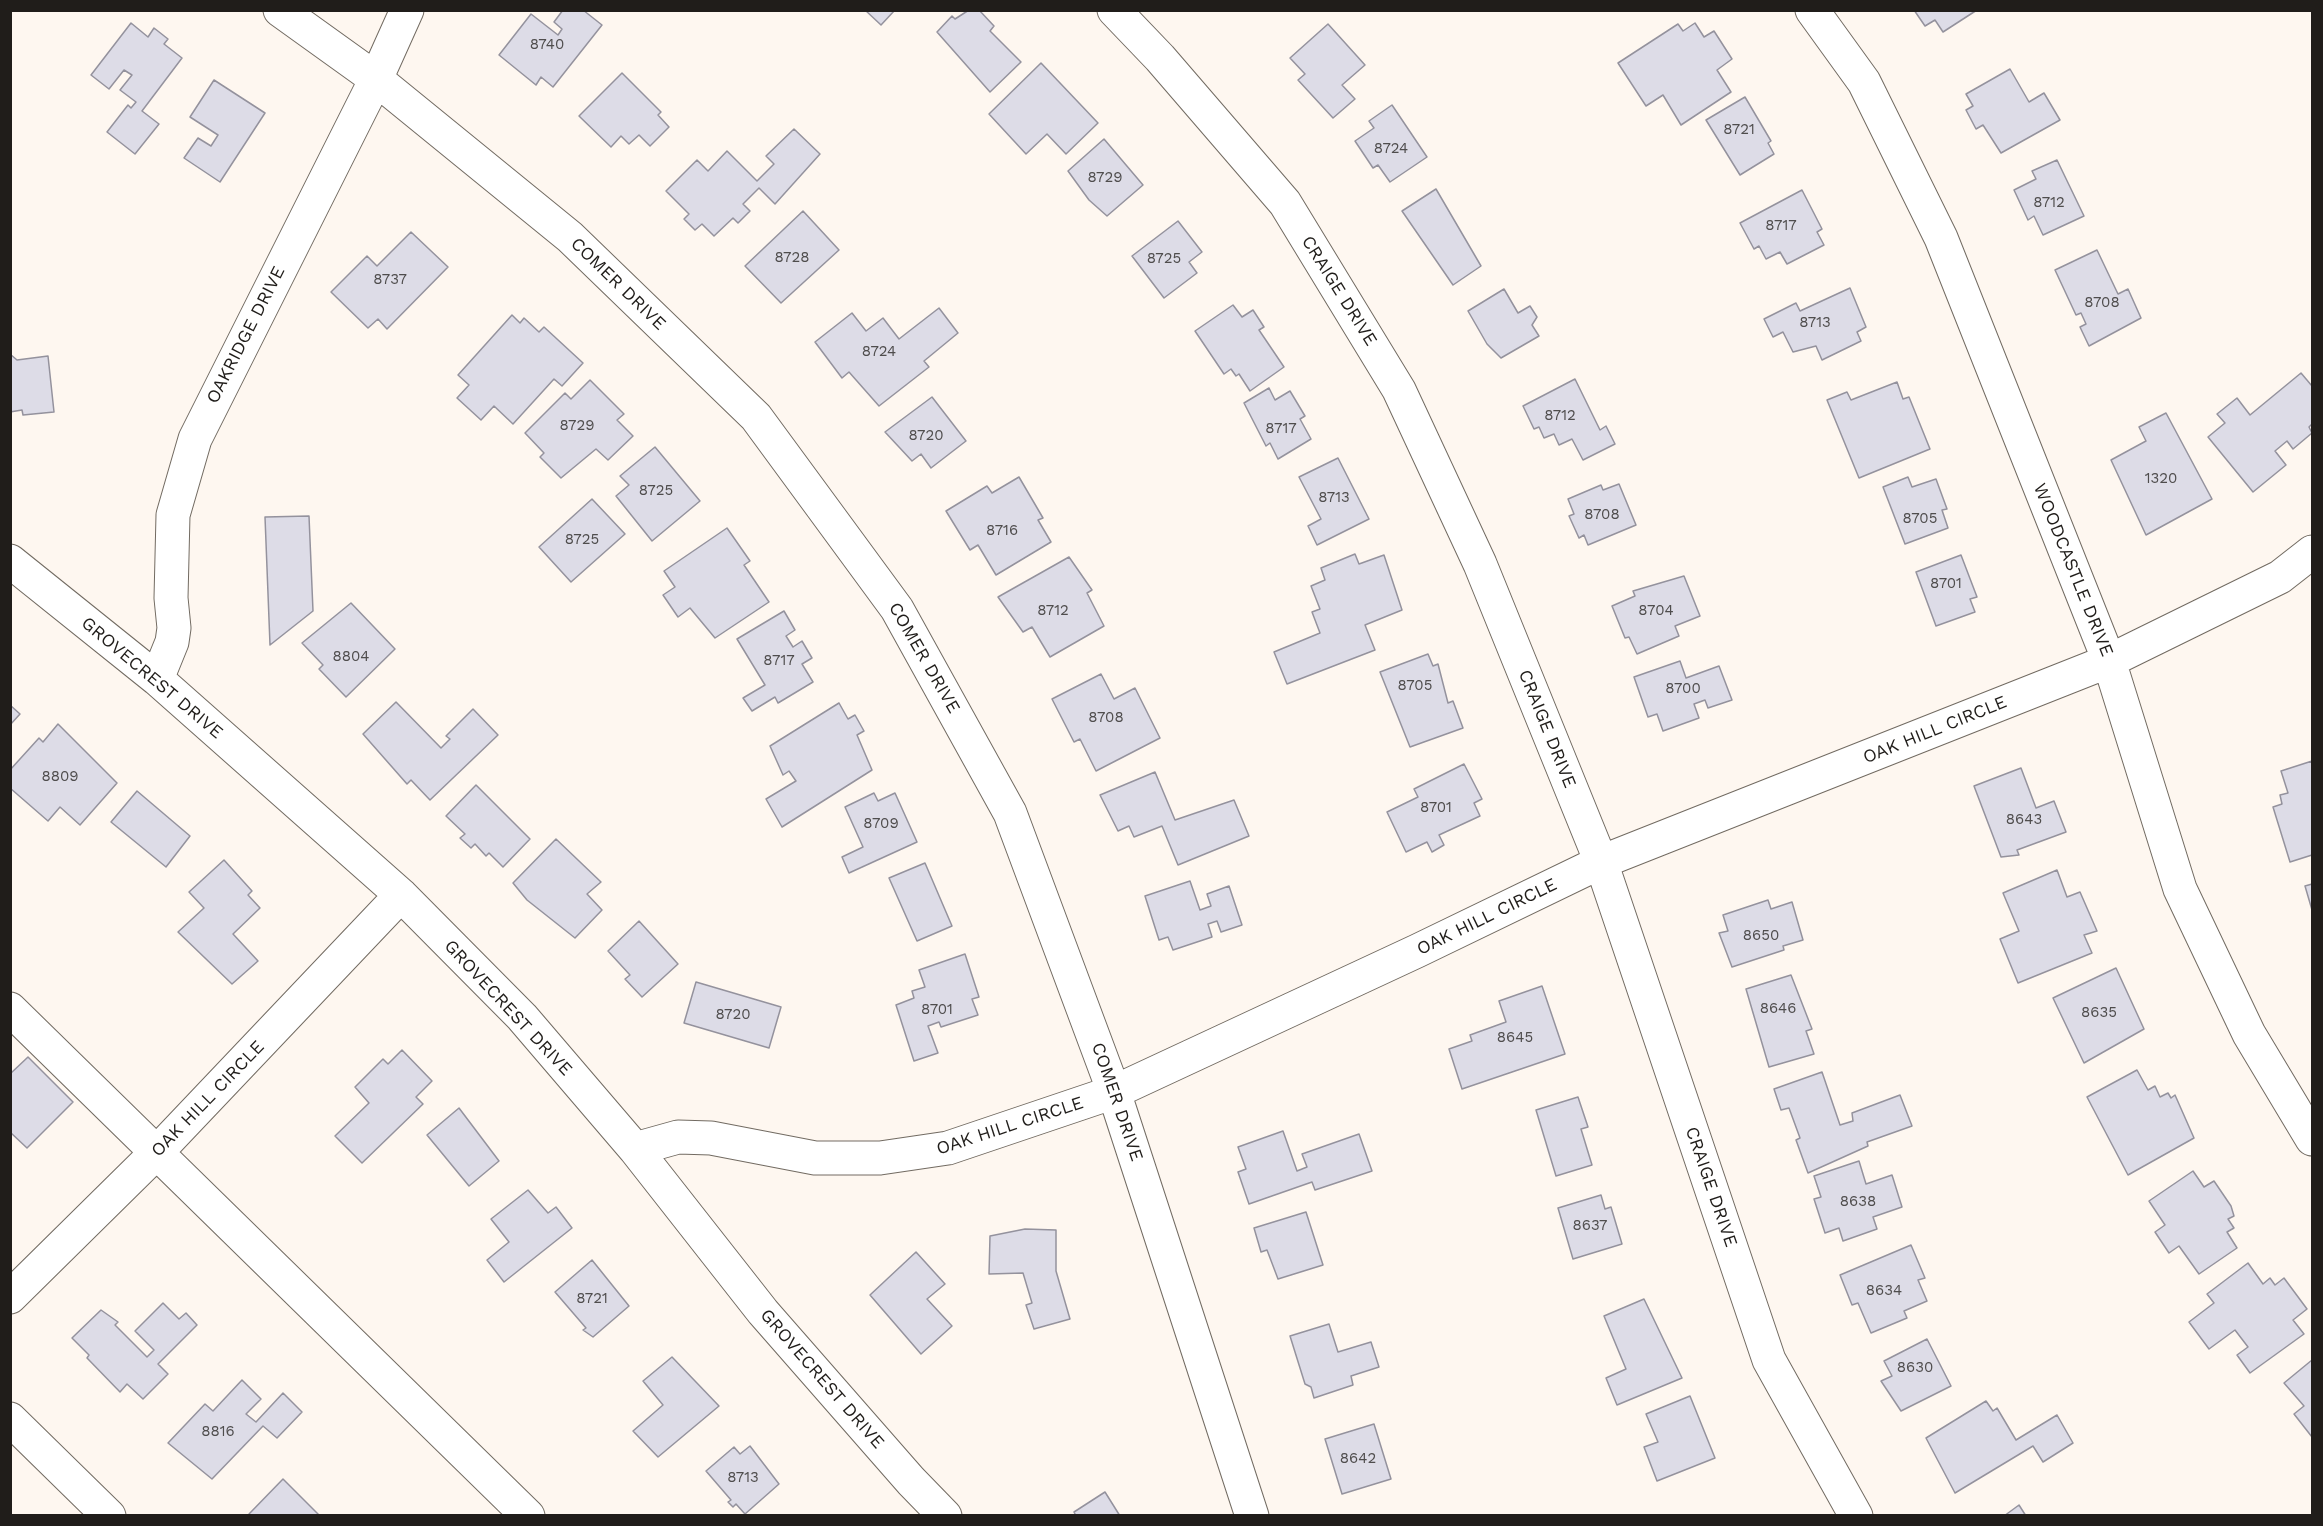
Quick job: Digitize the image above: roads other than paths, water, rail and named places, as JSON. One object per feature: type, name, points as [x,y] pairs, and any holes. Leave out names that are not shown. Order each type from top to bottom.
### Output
[{"type":"street","name":"COMER DRIVE","points":[[280,10],[376,79],[570,237],[756,417],[897,609],[1011,813],[1114,1092],[1252,1515]]},
{"type":"street","name":"OAKRIDGE DRIVE","points":[[157,678],[172,642],[174,628],[171,598],[173,515],[195,439],[376,79],[407,10]]},
{"type":"street","name":"CRAIGE DRIVE","points":[[1114,10],[1160,58],[1285,203],[1399,390],[1480,564],[1601,862],[1769,1360],[1856,1515]]},
{"type":"street","name":"WOODCASTLE DRIVE","points":[[1812,10],[1864,82],[1941,238],[2109,661],[2180,889],[2249,1034],[2313,1138]]},
{"type":"street","name":"OAK HILL CIRCLE","points":[[635,1149],[678,1137],[711,1138],[815,1158],[880,1158],[948,1148],[1114,1092],[1417,951],[1601,862],[2109,661],[2280,577],[2313,552]]},
{"type":"street","name":"GROVECREST DRIVE","points":[[10,561],[157,678],[401,895],[522,1017],[635,1149],[763,1312],[911,1481],[945,1515]]},
{"type":"street","name":"OAK HILL CIRCLE","points":[[10,1298],[157,1152],[401,895]]},
{"type":"street","points":[[10,1009],[528,1515]]},
{"type":"street","points":[[10,1419],[109,1515]]}]
